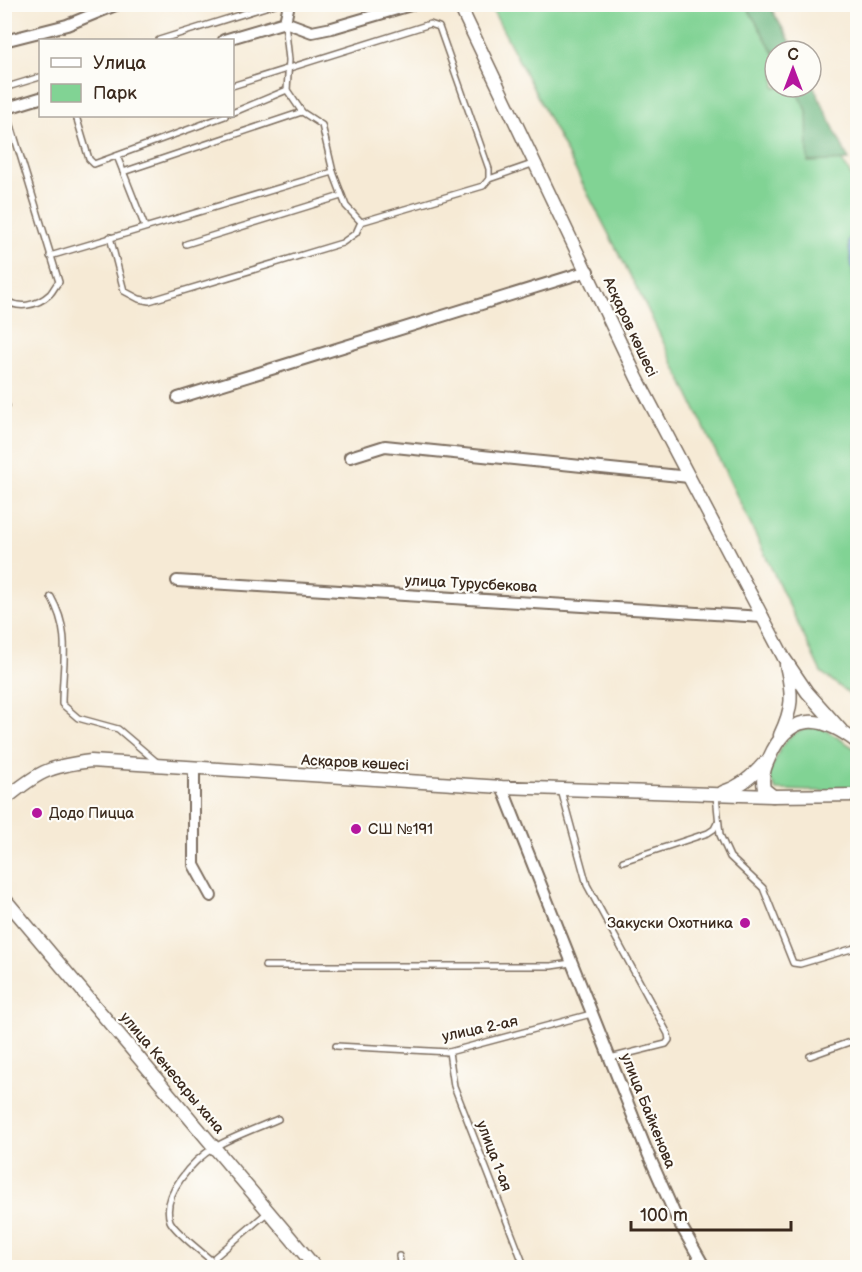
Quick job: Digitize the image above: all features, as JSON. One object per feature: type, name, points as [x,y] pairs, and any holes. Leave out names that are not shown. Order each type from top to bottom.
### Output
[{"type":"street","points":[[4,41],[67,25],[118,4]]},
{"type":"street","points":[[285,22],[289,4]]},
{"type":"street","points":[[227,39],[285,22],[312,32],[414,4]]},
{"type":"street","name":"Асқаров көшесі","points":[[459,4],[637,378],[784,657]]},
{"type":"street","points":[[5,109],[39,98]]},
{"type":"street","points":[[178,398],[588,272]]},
{"type":"street","points":[[350,457],[385,446],[689,477]]},
{"type":"street","name":"улица Турусбекова","points":[[177,581],[763,617]]},
{"type":"street","points":[[784,657],[807,692],[841,730]]},
{"type":"street","points":[[773,796],[764,789],[762,775],[790,714],[792,691],[784,657]]},
{"type":"street","points":[[716,794],[733,789],[755,774],[770,757],[782,735],[798,723],[822,722],[841,730],[858,742]]},
{"type":"street","name":"Асқаров көшесі","points":[[4,800],[34,776],[58,765],[91,761],[502,787],[773,796],[858,795]]},
{"type":"street","points":[[195,768],[195,865],[211,896]]},
{"type":"street","name":"улица Байкенова","points":[[502,787],[591,1014],[676,1217],[705,1268]]},
{"type":"street","name":"улица Кенесары хана","points":[[4,898],[316,1268]]},
{"type":"lane","points":[[162,39],[275,4]]},
{"type":"lane","points":[[285,22],[289,68],[287,90],[302,112],[322,125],[341,196],[346,206],[362,222]]},
{"type":"lane","points":[[234,85],[430,24],[439,27],[489,169],[489,179]]},
{"type":"lane","points":[[4,88],[39,77]]},
{"type":"lane","points":[[234,112],[287,90]]},
{"type":"lane","points":[[4,299],[12,305],[31,305],[51,293],[59,282],[5,109]]},
{"type":"lane","points":[[123,172],[302,112]]},
{"type":"lane","points":[[76,117],[90,163],[93,164],[222,117]]},
{"type":"lane","points":[[4,134],[13,132]]},
{"type":"lane","points":[[117,156],[145,227]]},
{"type":"lane","points":[[110,237],[124,291],[139,299],[149,301],[342,243],[356,233],[362,222],[483,186],[489,179],[536,163]]},
{"type":"lane","points":[[50,256],[333,172]]},
{"type":"lane","points":[[186,244],[341,196]]},
{"type":"lane","points":[[51,597],[62,617],[67,655],[62,677],[62,704],[78,718],[118,729],[162,765]]},
{"type":"lane","points":[[561,789],[587,885],[668,1034],[669,1040],[666,1044],[610,1058]]},
{"type":"lane","points":[[716,794],[717,823],[730,857],[763,888],[793,963],[800,964],[858,947]]},
{"type":"lane","points":[[623,861],[708,833],[717,823]]},
{"type":"lane","points":[[265,966],[551,966],[571,963]]},
{"type":"lane","name":"улица 2-ая","points":[[336,1046],[449,1052],[591,1014]]},
{"type":"lane","points":[[810,1056],[858,1039]]},
{"type":"lane","name":"улица 1-ая","points":[[449,1052],[454,1086],[525,1268]]},
{"type":"lane","points":[[214,1265],[171,1224],[168,1212],[173,1190],[200,1158],[215,1147],[278,1119]]},
{"type":"lane","points":[[214,1265],[215,1257],[269,1211]]},
{"type":"lane","points":[[399,1256],[401,1268]]},
{"type":"green space","points":[[490,5],[760,5],[771,39],[763,39],[763,99],[806,99],[857,185],[857,700],[821,672],[646,306]]},
{"type":"green space","points":[[746,5],[769,5],[789,39],[766,39]]},
{"type":"green space","points":[[800,99],[820,99],[849,160],[808,162],[807,110]]},
{"type":"green space","points":[[821,727],[857,750],[857,792],[776,790],[768,775],[786,740],[799,731]]},
{"type":"water","points":[[857,229],[857,300],[848,241]]},
{"type":"place","name":"Додо Пицца","points":[[37,813]]},
{"type":"place","name":"СШ №191","points":[[356,829]]},
{"type":"place","name":"Закуски Охотника","points":[[745,923]]}]
